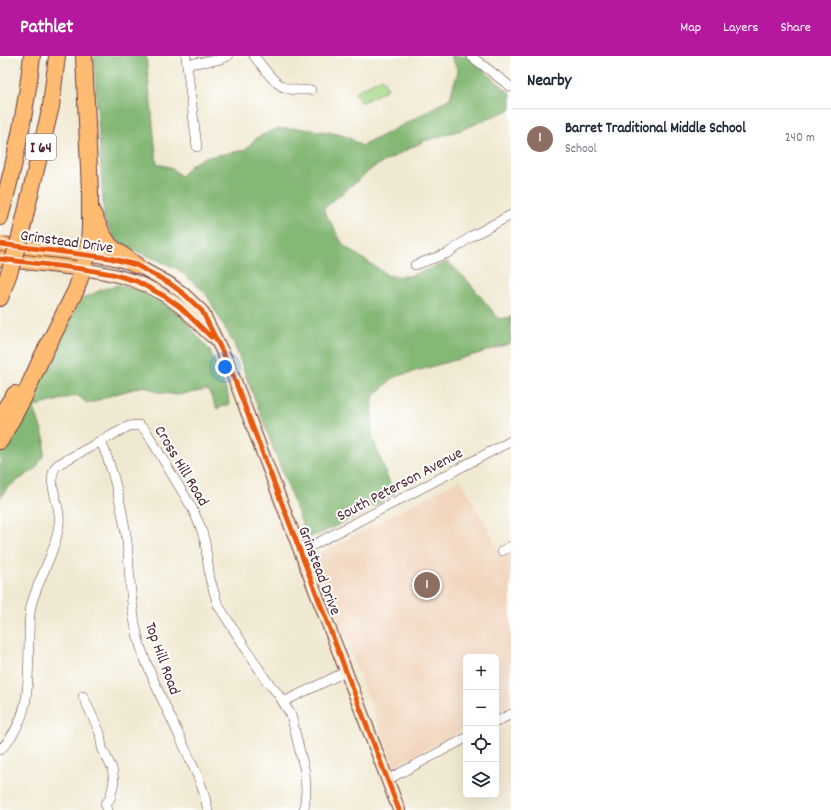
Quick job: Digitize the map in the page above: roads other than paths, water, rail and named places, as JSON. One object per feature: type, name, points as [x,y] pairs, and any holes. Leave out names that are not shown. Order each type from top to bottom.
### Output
[{"type":"highway","name":"I 64","points":[[0,217],[11,178],[22,128],[32,56]]},
{"type":"highway","name":"I 64","points":[[0,298],[5,264],[20,236],[51,106],[57,56]]},
{"type":"highway","points":[[0,441],[76,290],[90,235],[84,56]]},
{"type":"highway","points":[[90,205],[95,220],[110,246],[136,265]]},
{"type":"highway","points":[[0,416],[41,359]]},
{"type":"main road","name":"Grinstead Drive","points":[[0,244],[84,262]]},
{"type":"main road","name":"Grinstead Drive","points":[[5,264],[84,262]]},
{"type":"street","points":[[197,147],[187,60],[217,60],[228,56]]},
{"type":"street","points":[[254,56],[280,86],[292,90],[311,90]]},
{"type":"street","points":[[472,56],[511,87]]},
{"type":"street","points":[[415,265],[448,253],[472,236],[511,215]]},
{"type":"street","name":"Grinstead Drive","points":[[84,262],[110,258],[136,265],[169,283],[184,294],[202,311],[228,363],[399,810]]},
{"type":"street","name":"Grinstead Drive","points":[[84,262],[112,274],[148,286],[180,307],[216,341]]},
{"type":"street","name":"Cross Hill Road","points":[[0,750],[14,733],[20,720],[27,696],[29,620],[31,607],[52,552],[60,522],[59,509],[52,483],[53,470],[57,465],[101,440],[134,425],[141,426],[146,431],[192,508],[201,528],[205,542],[210,579],[218,605],[266,680],[283,702]]},
{"type":"street","name":"Top Hill Road","points":[[101,440],[113,475],[123,519],[127,541],[132,613],[138,638],[157,688],[198,777],[208,810]]},
{"type":"street","name":"South Peterson Avenue","points":[[300,552],[511,441]]},
{"type":"street","points":[[502,551],[511,546]]},
{"type":"street","points":[[304,810],[306,791],[303,761],[291,715],[283,702],[345,672]]},
{"type":"street","points":[[83,696],[100,733],[102,748],[112,768],[114,781],[110,798],[106,804],[108,810]]},
{"type":"street","points":[[499,720],[511,714]]},
{"type":"street","points":[[387,780],[463,740]]},
{"type":"place","name":"Barret Traditional Middle School","points":[[427,585]]}]
